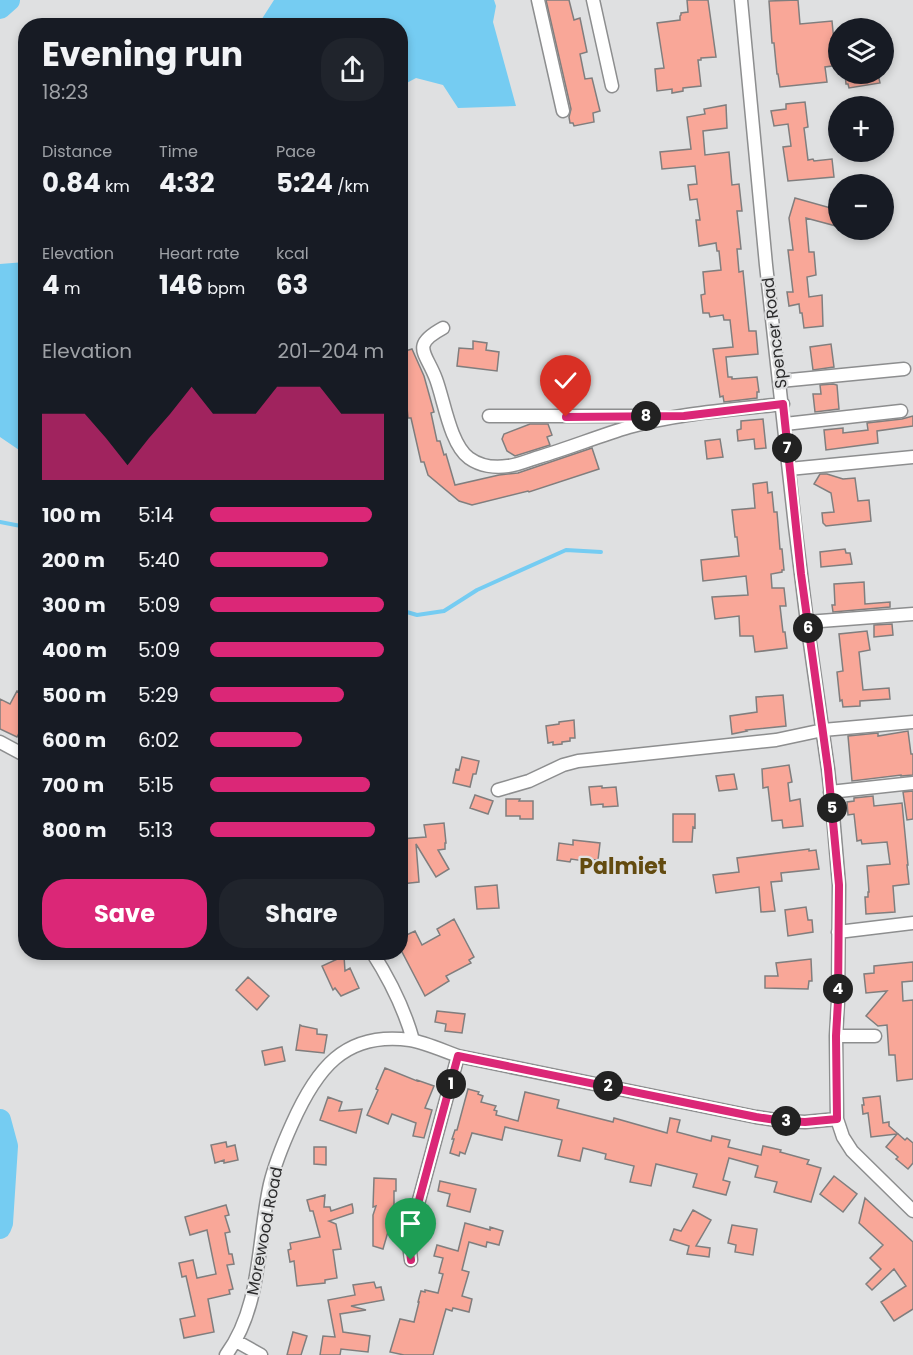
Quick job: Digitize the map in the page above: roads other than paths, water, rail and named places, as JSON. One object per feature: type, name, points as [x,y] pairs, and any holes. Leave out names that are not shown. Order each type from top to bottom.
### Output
[{"type":"street","points":[[538,0],[563,111]]},
{"type":"street","points":[[593,0],[612,86]]},
{"type":"street","name":"Spencer Road","points":[[741,0],[766,265],[807,622],[823,730],[839,885],[837,1119],[843,1137],[852,1151],[913,1211]]},
{"type":"street","points":[[443,328],[429,336],[423,346],[424,355],[438,384],[452,432],[467,457],[496,467],[511,466],[623,429],[661,419],[783,404]]},
{"type":"street","points":[[780,381],[904,369]]},
{"type":"street","points":[[785,424],[901,411]]},
{"type":"street","points":[[489,416],[684,416]]},
{"type":"street","points":[[789,469],[913,457]]},
{"type":"street","points":[[807,622],[913,614]]},
{"type":"street","points":[[498,790],[529,781],[563,765],[578,761],[776,740],[823,730],[913,722]]},
{"type":"street","points":[[0,742],[18,752]]},
{"type":"street","points":[[830,792],[913,783]]},
{"type":"street","points":[[838,932],[913,923]]},
{"type":"street","points":[[376,960],[399,1000],[413,1040]]},
{"type":"street","points":[[836,1036],[875,1036]]},
{"type":"street","name":"Morewood Road","points":[[226,1355],[244,1325],[255,1285],[270,1183],[281,1148],[301,1104],[318,1076],[334,1059],[355,1046],[371,1040],[413,1040],[458,1056],[756,1117],[805,1122],[837,1119]]},
{"type":"street","points":[[411,1260],[409,1244],[412,1226],[458,1056]]},
{"type":"street","points":[[236,1341],[261,1355]]},
{"type":"water","points":[[274,0],[494,0],[496,6],[493,22],[516,106],[458,108],[443,85],[416,78],[408,82],[408,18],[262,18]]},
{"type":"water","points":[[18,263],[18,449],[0,437],[0,264]]},
{"type":"waterway","points":[[0,8],[9,0]]},
{"type":"waterway","points":[[0,522],[18,525]]},
{"type":"waterway","points":[[408,612],[417,615],[444,611],[477,590],[566,550],[601,552]]},
{"type":"waterway","points":[[0,1120],[7,1146],[0,1228]]},
{"type":"district","name":"Palmiet","points":[[623,866]]}]
